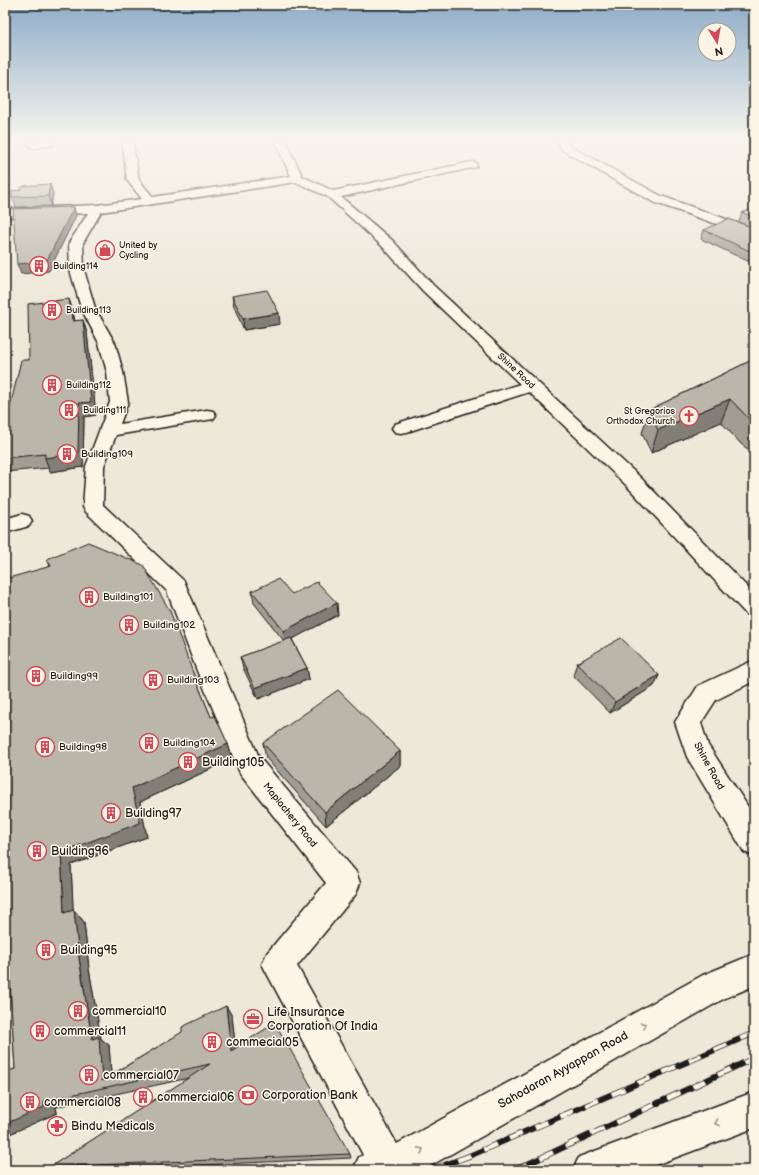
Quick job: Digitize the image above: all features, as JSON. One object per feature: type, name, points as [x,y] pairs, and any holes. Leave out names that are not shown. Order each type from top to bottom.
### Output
[{"type":"street","points":[[144,194],[150,201]]},
{"type":"street","points":[[5,213],[96,209],[196,194]]},
{"type":"street","points":[[332,195],[337,194]]},
{"type":"street","points":[[647,194],[657,199],[753,232]]},
{"type":"street","name":"Shine Road","points":[[332,195],[388,244],[428,288],[633,481],[754,608]]},
{"type":"street","name":"Maplachery Road","points":[[96,209],[76,243],[77,270],[88,308],[107,342],[115,372],[119,402],[95,466],[93,507],[176,587],[209,671],[249,765],[345,883],[278,964],[381,1169]]},
{"type":"street","points":[[401,428],[532,386]]},
{"type":"street","points":[[108,431],[207,415]]},
{"type":"street","name":"Shine Road","points":[[754,670],[707,694],[688,722],[696,749],[754,842]]},
{"type":"street","name":"Sahodaran Ayyappan Road","points":[[381,1169],[714,986],[754,970]]},
{"type":"street","points":[[592,1170],[754,1110]]},
{"type":"building","points":[[12,194],[48,194],[48,196],[12,197]]},
{"type":"building","points":[[74,207],[46,262],[17,264],[13,209]]},
{"type":"building","points":[[754,208],[754,217],[742,213]]},
{"type":"building","points":[[728,219],[754,228],[754,253],[704,230]]},
{"type":"building","points":[[267,290],[279,313],[243,319],[232,296]]},
{"type":"building","points":[[69,299],[73,321],[83,320],[91,402],[79,403],[78,453],[45,458],[45,454],[5,458],[5,420],[7,420],[21,360],[29,360],[28,304]]},
{"type":"building","points":[[754,359],[754,424],[730,399],[658,430],[649,410]]},
{"type":"building","points":[[88,542],[143,565],[170,611],[211,717],[215,716],[228,744],[132,788],[140,823],[61,852],[64,913],[74,910],[79,958],[92,1039],[99,1037],[102,1081],[182,1032],[182,1027],[226,1006],[231,1051],[275,1023],[350,1154],[50,1167],[210,1064],[44,1101],[44,1107],[5,1124],[5,1072],[15,1069],[9,967],[5,969],[5,579],[51,566],[47,559]]},
{"type":"building","points":[[278,579],[292,594],[317,582],[337,603],[284,631],[252,591]]},
{"type":"building","points":[[291,638],[307,668],[255,688],[240,657]]},
{"type":"building","points":[[621,638],[659,675],[615,702],[577,663]]},
{"type":"building","points":[[338,690],[400,751],[325,812],[263,743]]},
{"type":"railway","points":[[431,1170],[469,1156],[754,1033]]},
{"type":"railway","points":[[515,1170],[754,1058]]},
{"type":"place","name":"United by Cycling","points":[[105,250]]},
{"type":"place","name":"Building114","points":[[39,266]]},
{"type":"place","name":"Building113","points":[[52,310]]},
{"type":"place","name":"Building112","points":[[52,385]]},
{"type":"place","name":"Building111","points":[[69,410]]},
{"type":"place","name":"St Gregorios Orthodox Church","points":[[689,416]]},
{"type":"place","name":"Building109","points":[[67,454]]},
{"type":"place","name":"Building101","points":[[89,597]]},
{"type":"place","name":"Building102","points":[[129,625]]},
{"type":"place","name":"Building99","points":[[36,676]]},
{"type":"place","name":"Building103","points":[[153,680]]},
{"type":"place","name":"Building104","points":[[149,743]]},
{"type":"place","name":"Building98","points":[[45,747]]},
{"type":"place","name":"Building105","points":[[188,762]]},
{"type":"place","name":"Building97","points":[[111,813]]},
{"type":"place","name":"Building96","points":[[37,851]]},
{"type":"place","name":"Building95","points":[[46,950]]},
{"type":"place","name":"commercial10","points":[[78,1011]]},
{"type":"place","name":"Life Insurance Corporation Of India","points":[[253,1019]]},
{"type":"place","name":"commercial11","points":[[40,1031]]},
{"type":"place","name":"commecial05","points":[[212,1042]]},
{"type":"place","name":"commercial07","points":[[89,1075]]},
{"type":"place","name":"Corporation Bank","points":[[248,1095]]},
{"type":"place","name":"commercial06","points":[[143,1097]]},
{"type":"place","name":"commercial08","points":[[30,1102]]},
{"type":"place","name":"Bindu Medicals","points":[[57,1126]]}]
